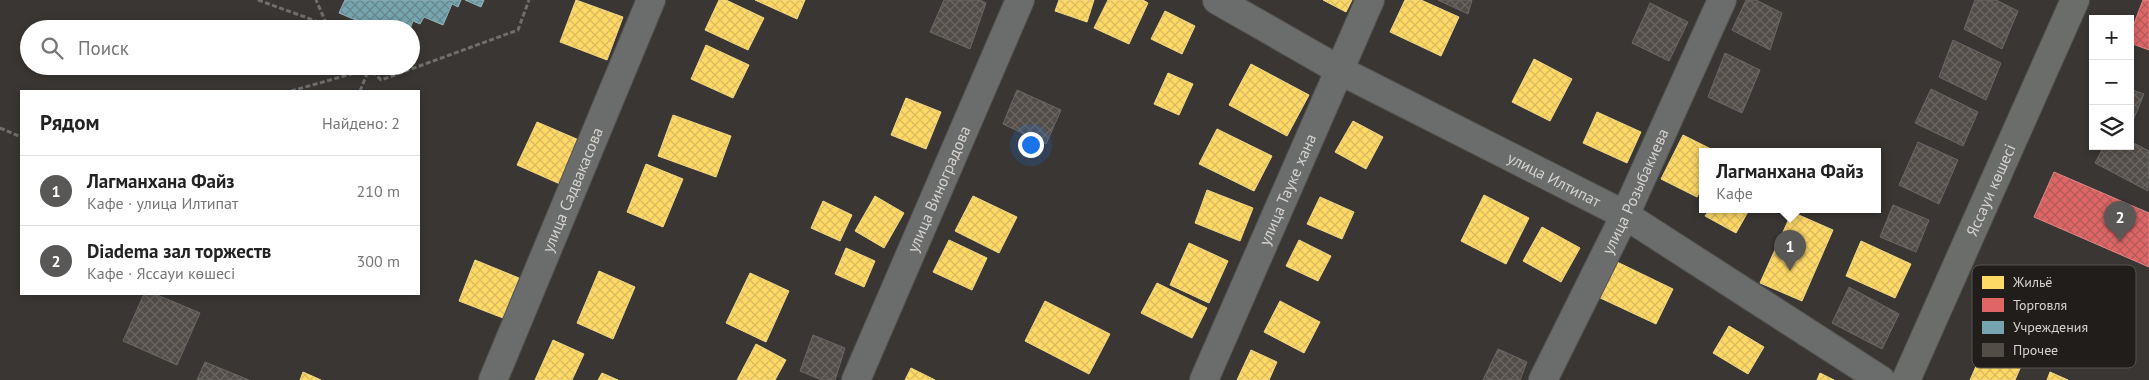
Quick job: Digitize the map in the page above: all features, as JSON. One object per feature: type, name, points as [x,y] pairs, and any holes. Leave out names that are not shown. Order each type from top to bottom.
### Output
[{"type":"main road","name":"Яссауи көшесі","points":[[1906,380],[2075,0]]},
{"type":"street","name":"улица Садвакасова","points":[[493,380],[651,0]]},
{"type":"street","name":"улица Виноградова","points":[[856,380],[1020,0]]},
{"type":"street","name":"улица Илтипат","points":[[1217,0],[1341,71],[1625,215],[1880,380]]},
{"type":"street","name":"улица Тауке хана","points":[[1204,380],[1341,71],[1370,0]]},
{"type":"street","name":"улица Розыбакиева","points":[[1543,380],[1625,215],[1722,0]]},
{"type":"path","points":[[258,0],[313,20]]},
{"type":"path","points":[[316,0],[325,20]]},
{"type":"path","points":[[420,66],[518,30],[529,0]]},
{"type":"path","points":[[294,90],[342,75]]},
{"type":"path","points":[[360,90],[365,75]]},
{"type":"path","points":[[376,75],[381,80],[395,75]]},
{"type":"path","points":[[0,128],[20,137]]},
{"type":"building: Жильё","points":[[576,0],[623,17],[607,60],[560,42]]},
{"type":"building: Жильё","points":[[719,0],[726,0],[764,18],[748,50],[705,30]]},
{"type":"building: Жильё","points":[[755,0],[805,0],[797,19]]},
{"type":"building: Жильё","points":[[1059,0],[1094,0],[1087,22],[1055,11]]},
{"type":"building: Жильё","points":[[1108,0],[1143,0],[1148,3],[1129,44],[1094,28]]},
{"type":"building: Жильё","points":[[1323,0],[1352,0],[1346,12]]},
{"type":"building: Жильё","points":[[1405,0],[1421,0],[1459,17],[1441,56],[1390,32]]},
{"type":"building: Жильё","points":[[1165,11],[1195,26],[1182,54],[1151,39]]},
{"type":"building: Жильё","points":[[706,45],[749,65],[733,98],[691,79]]},
{"type":"building: Жильё","points":[[1534,59],[1572,79],[1550,121],[1512,102]]},
{"type":"building: Жильё","points":[[1251,64],[1309,95],[1287,136],[1229,105]]},
{"type":"building: Жильё","points":[[1168,73],[1193,84],[1179,115],[1154,104]]},
{"type":"building: Жильё","points":[[906,98],[941,112],[926,149],[891,135]]},
{"type":"building: Жильё","points":[[1597,112],[1641,132],[1627,163],[1583,143]]},
{"type":"building: Жильё","points":[[673,115],[731,136],[716,177],[658,156]]},
{"type":"building: Жильё","points":[[1353,121],[1383,137],[1366,169],[1335,152]]},
{"type":"building: Жильё","points":[[537,122],[579,140],[560,184],[517,165]]},
{"type":"building: Жильё","points":[[1217,129],[1272,156],[1254,191],[1199,164]]},
{"type":"building: Жильё","points":[[1683,135],[1709,148],[1699,148],[1699,193],[1697,197],[1661,179]]},
{"type":"building: Жильё","points":[[646,164],[683,179],[663,227],[627,212]]},
{"type":"building: Жильё","points":[[1207,190],[1253,208],[1240,241],[1195,223]]},
{"type":"building: Жильё","points":[[1484,195],[1529,218],[1506,264],[1461,241]]},
{"type":"building: Жильё","points":[[875,196],[904,213],[884,248],[855,231]]},
{"type":"building: Жильё","points":[[973,196],[1017,217],[999,253],[955,231]]},
{"type":"building: Жильё","points":[[1320,197],[1354,212],[1342,239],[1307,224]]},
{"type":"building: Жильё","points":[[823,201],[852,215],[840,241],[811,228]]},
{"type":"building: Жильё","points":[[1707,213],[1747,213],[1736,233],[1705,216]]},
{"type":"building: Жильё","points":[[1792,213],[1833,230],[1802,301],[1760,283]]},
{"type":"building: Жильё","points":[[1542,227],[1580,248],[1561,282],[1523,261]]},
{"type":"building: Жильё","points":[[949,240],[987,258],[972,290],[933,272]]},
{"type":"building: Жильё","points":[[1299,240],[1331,256],[1318,281],[1286,266]]},
{"type":"building: Жильё","points":[[1861,241],[1911,264],[1895,298],[1846,276]]},
{"type":"building: Жильё","points":[[1189,243],[1228,261],[1209,303],[1170,285]]},
{"type":"building: Жильё","points":[[846,248],[875,261],[864,287],[835,274]]},
{"type":"building: Жильё","points":[[475,260],[519,278],[503,318],[459,301]]},
{"type":"building: Жильё","points":[[1613,260],[1673,289],[1656,324],[1596,296]]},
{"type":"building: Жильё","points":[[599,271],[635,287],[613,339],[577,323]]},
{"type":"building: Жильё","points":[[750,273],[789,291],[766,342],[726,323]]},
{"type":"building: Жильё","points":[[1157,283],[1207,308],[1192,338],[1141,313]]},
{"type":"building: Жильё","points":[[1045,301],[1110,334],[1089,374],[1025,341]]},
{"type":"building: Жильё","points":[[1280,301],[1320,322],[1304,353],[1264,332]]},
{"type":"building: Жильё","points":[[1729,326],[1764,347],[1748,374],[1713,353]]},
{"type":"building: Жильё","points":[[553,340],[584,354],[572,380],[535,380]]},
{"type":"building: Жильё","points":[[756,344],[786,360],[775,380],[737,380]]},
{"type":"building: Жильё","points":[[1251,350],[1277,362],[1269,380],[1237,380]]},
{"type":"building: Жильё","points":[[911,368],[935,380],[905,380]]},
{"type":"building: Жильё","points":[[1975,368],[2020,368],[2015,380],[1970,380]]},
{"type":"building: Жильё","points":[[303,372],[321,380],[300,380]]},
{"type":"building: Жильё","points":[[2050,372],[2068,380],[2047,380]]},
{"type":"building: Жильё","points":[[602,373],[618,380],[598,380]]},
{"type":"building: Жильё","points":[[1820,373],[1834,380],[1817,380]]},
{"type":"building: Торговля","points":[[2143,0],[2149,0],[2149,50],[2134,44],[2134,24]]},
{"type":"building: Торговля","points":[[2054,172],[2149,213],[2149,267],[2034,217]]},
{"type":"building: Учреждения","points":[[345,0],[461,0],[458,7],[452,4],[443,25],[424,17],[420,24],[420,20],[356,20],[339,13]]},
{"type":"building: Учреждения","points":[[465,0],[484,0],[481,7]]},
{"type":"building: Прочее","points":[[944,0],[980,0],[986,3],[970,49],[930,32]]},
{"type":"building: Прочее","points":[[1438,0],[1472,0],[1468,14]]},
{"type":"building: Прочее","points":[[1746,0],[1756,0],[1782,13],[1770,50],[1732,30]]},
{"type":"building: Прочее","points":[[1975,0],[1996,0],[2018,11],[2002,49],[1964,29]]},
{"type":"building: Прочее","points":[[1650,3],[1688,22],[1669,61],[1632,43]]},
{"type":"building: Прочее","points":[[1953,40],[2001,63],[1986,100],[1939,77]]},
{"type":"building: Прочее","points":[[1725,53],[1760,70],[1742,113],[1708,97]]},
{"type":"building: Прочее","points":[[1931,89],[1978,112],[1963,146],[1915,123]]},
{"type":"building: Прочее","points":[[1017,90],[1061,110],[1046,144],[1003,124]]},
{"type":"building: Прочее","points":[[2134,90],[2144,94],[2134,118]]},
{"type":"building: Прочее","points":[[1918,142],[1958,160],[1939,204],[1899,185]]},
{"type":"building: Прочее","points":[[2134,143],[2149,151],[2148,191],[2095,163],[2102,150],[2134,150]]},
{"type":"building: Прочее","points":[[1893,205],[1929,220],[1916,252],[1880,237]]},
{"type":"building: Прочее","points":[[1849,287],[1899,314],[1882,349],[1832,323]]},
{"type":"building: Прочее","points":[[144,295],[157,295],[200,313],[177,365],[123,341]]},
{"type":"building: Прочее","points":[[813,335],[845,348],[835,380],[822,380],[800,371]]},
{"type":"building: Прочее","points":[[1498,349],[1527,362],[1520,380],[1483,380]]},
{"type":"building: Прочее","points":[[205,362],[249,380],[197,380]]},
{"type":"place","name":"Diadema зал торжеств","points":[[2120,242]]},
{"type":"place","name":"Лагманхана Файз","points":[[1790,271]]}]
